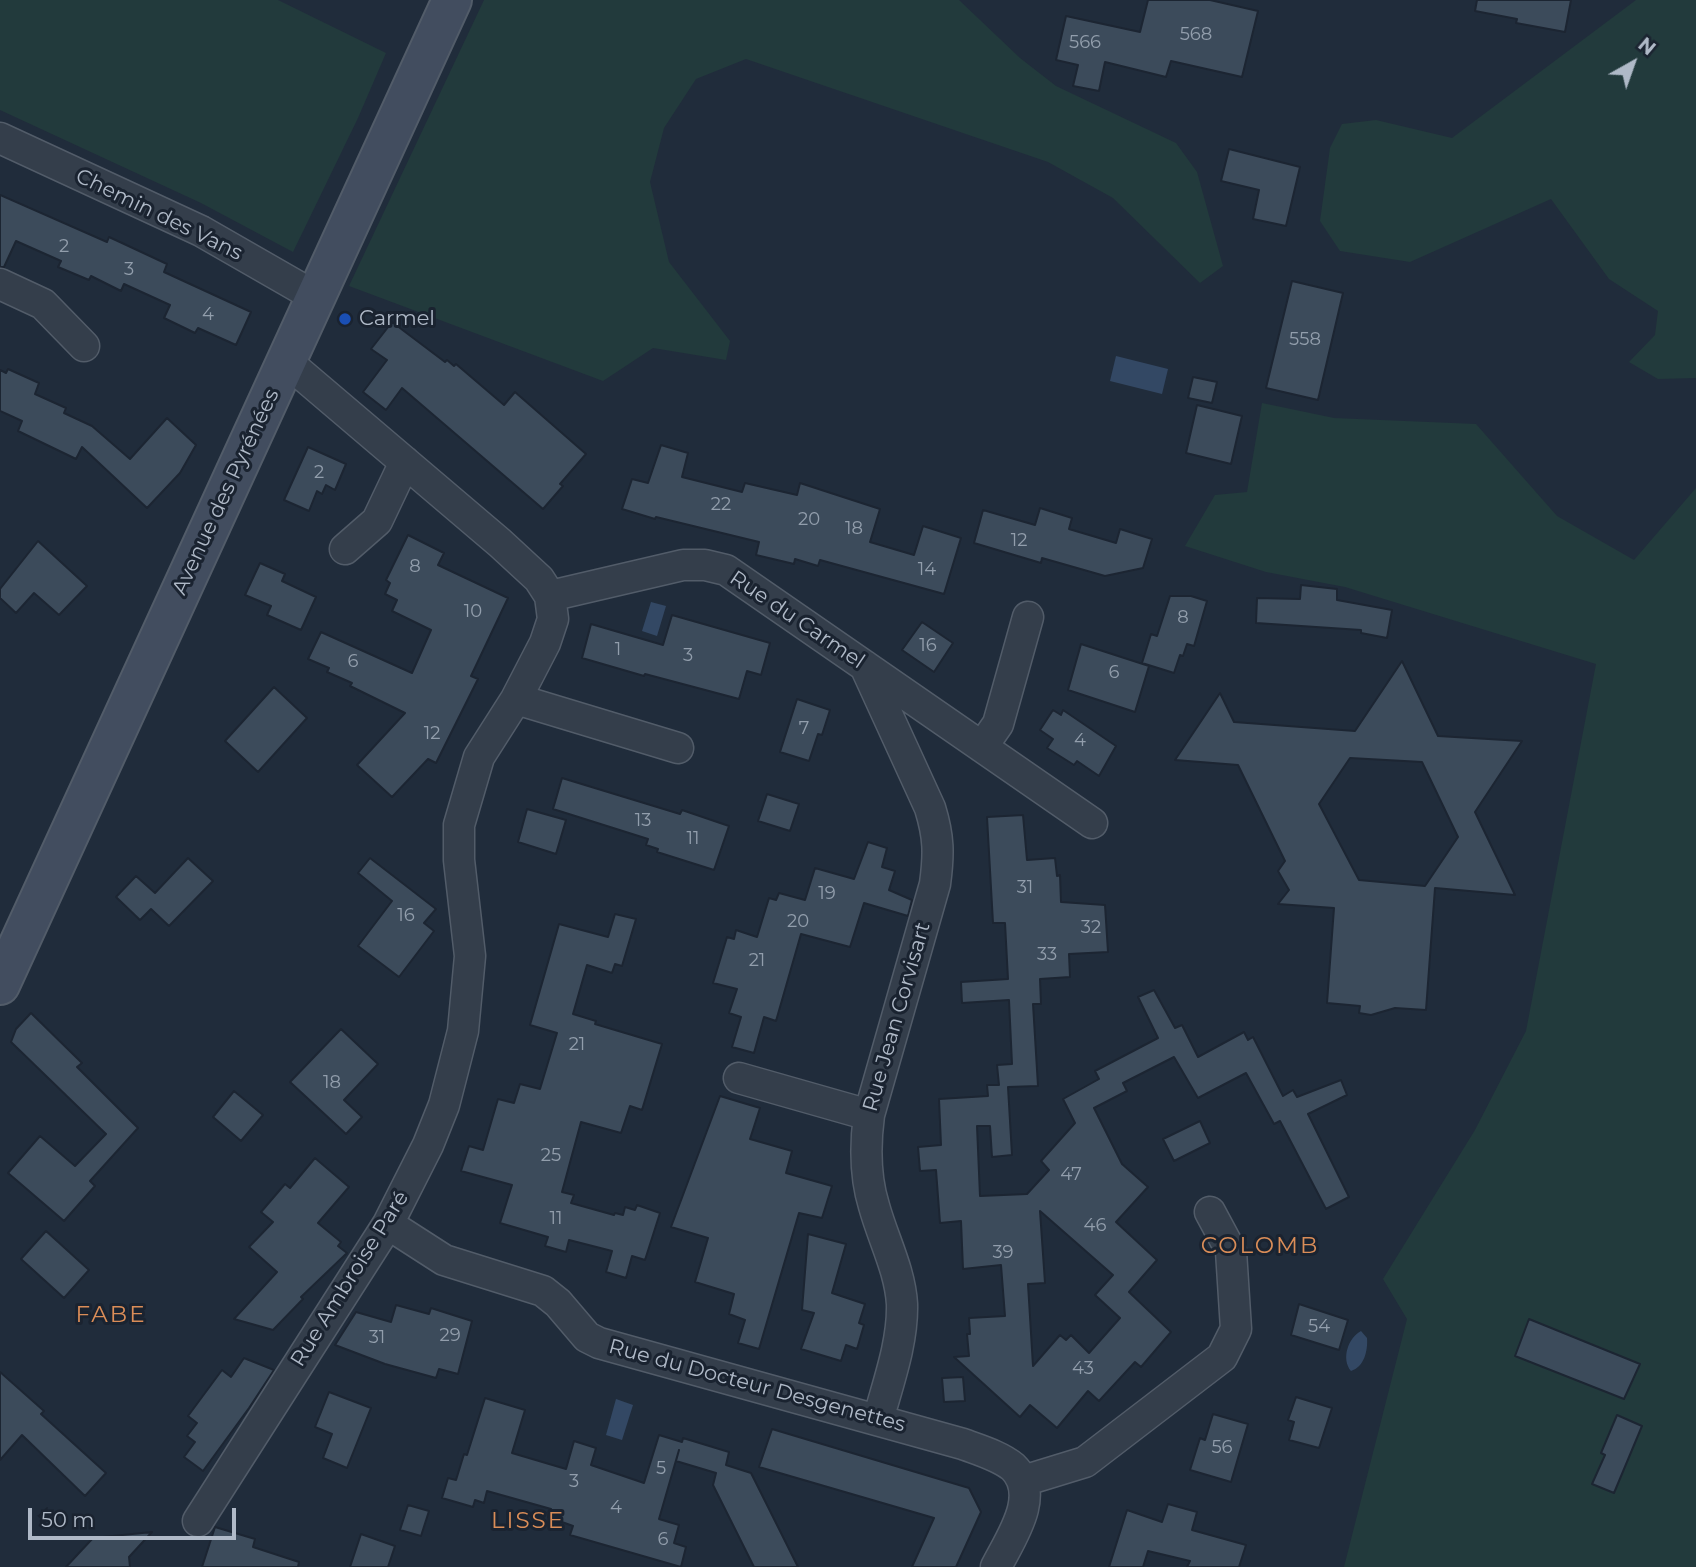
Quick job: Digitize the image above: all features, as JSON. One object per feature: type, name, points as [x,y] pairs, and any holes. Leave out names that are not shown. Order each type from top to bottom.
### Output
[{"type":"main road","name":"Avenue des Pyrénées","points":[[0,985],[452,0]]},
{"type":"street","name":"Chemin des Vans","points":[[0,138],[201,232],[316,297]]},
{"type":"street","points":[[0,284],[43,304],[84,346]]},
{"type":"street","points":[[286,361],[500,543],[539,579],[550,596]]},
{"type":"street","points":[[345,549],[377,521],[405,462]]},
{"type":"street","name":"Rue du Carmel","points":[[550,596],[683,565],[705,565],[726,570],[1092,823]]},
{"type":"street","name":"Rue Ambroise Paré","points":[[198,1521],[388,1224],[428,1145],[453,1074],[463,1031],[470,956],[459,860],[459,824],[479,757],[516,699],[545,643],[553,620],[550,596]]},
{"type":"street","points":[[982,747],[998,724],[1028,617]]},
{"type":"street","name":"Rue Jean Corvisart","points":[[865,666],[930,808],[937,829],[939,850],[935,884],[869,1115],[866,1156],[868,1181],[873,1205],[893,1257],[902,1303],[900,1341],[878,1420]]},
{"type":"street","points":[[516,699],[678,748]]},
{"type":"street","points":[[739,1078],[869,1115]]},
{"type":"street","points":[[996,1567],[1022,1513],[1026,1495],[1023,1481],[1085,1462],[1222,1357],[1236,1329],[1231,1251],[1210,1212]]},
{"type":"street","name":"Rue du Docteur Desgenettes","points":[[388,1224],[444,1260],[543,1292],[558,1303],[587,1337],[599,1343],[975,1449],[1012,1467],[1023,1481]]},
{"type":"green space","points":[[0,0],[278,0],[386,53],[358,118],[293,252],[201,203],[0,110]]},
{"type":"green space","points":[[484,0],[959,0],[1020,58],[1056,86],[1176,143],[1197,172],[1223,266],[1200,283],[1113,198],[1048,162],[746,59],[696,79],[664,128],[650,182],[669,262],[730,341],[726,360],[653,348],[603,381],[349,286]]},
{"type":"green space","points":[[1636,0],[1696,0],[1696,378],[1658,379],[1629,362],[1655,335],[1658,311],[1609,279],[1551,199],[1410,262],[1340,251],[1320,221],[1330,148],[1342,124],[1376,120],[1452,138]]},
{"type":"green space","points":[[1262,403],[1334,418],[1476,424],[1557,516],[1634,560],[1696,488],[1696,1567],[1344,1567],[1407,1319],[1383,1279],[1475,1130],[1526,1031],[1596,664],[1345,587],[1266,572],[1185,546],[1215,495],[1247,492]]},
{"type":"water","points":[[1116,356],[1168,369],[1162,394],[1110,381]]},
{"type":"water","points":[[651,602],[666,606],[657,636],[642,631]]},
{"type":"water","points":[[1361,1331],[1367,1338],[1366,1353],[1359,1366],[1351,1371],[1347,1361],[1347,1349],[1356,1334]]},
{"type":"water","points":[[616,1399],[633,1405],[622,1440],[606,1435]]},
{"type":"building","points":[[1148,0],[1210,0],[1258,11],[1242,77],[1171,61],[1166,77],[1105,62],[1099,91],[1073,86],[1078,65],[1056,60],[1066,16],[1140,32]]},
{"type":"building","points":[[1477,0],[1571,0],[1565,32],[1516,23],[1517,19],[1475,11]]},
{"type":"building","points":[[1229,149],[1300,167],[1286,226],[1253,219],[1259,190],[1221,181]]},
{"type":"building","points":[[0,195],[107,242],[109,237],[122,243],[167,264],[164,272],[251,312],[236,345],[198,328],[195,333],[164,318],[170,305],[124,284],[121,291],[91,276],[89,280],[58,267],[61,261],[16,241],[4,267],[0,267]]},
{"type":"building","points":[[1292,281],[1343,293],[1318,400],[1266,388]]},
{"type":"building","points":[[392,322],[445,362],[447,360],[454,366],[456,364],[504,405],[515,392],[586,454],[543,509],[402,388],[386,410],[363,392],[387,360],[371,349]]},
{"type":"building","points":[[8,369],[39,383],[35,394],[66,408],[64,413],[92,426],[130,459],[167,418],[196,445],[180,473],[147,508],[82,447],[76,459],[18,431],[22,421],[0,411],[0,370],[6,373]]},
{"type":"building","points":[[1193,377],[1217,382],[1212,403],[1188,398]]},
{"type":"building","points":[[1197,405],[1242,416],[1231,464],[1186,453]]},
{"type":"building","points":[[661,445],[688,453],[682,477],[742,492],[745,483],[797,495],[800,483],[880,509],[870,542],[914,555],[923,526],[961,538],[944,594],[820,560],[818,566],[795,559],[794,564],[756,555],[759,542],[622,509],[632,479],[648,483]]},
{"type":"building","points":[[308,447],[346,464],[335,490],[326,485],[322,494],[317,491],[309,511],[284,500]]},
{"type":"building","points":[[1040,508],[1072,518],[1069,529],[1116,543],[1120,529],[1152,539],[1143,568],[1105,576],[1042,558],[1041,563],[974,543],[983,510],[1035,525]]},
{"type":"building","points":[[408,535],[444,553],[438,565],[508,598],[471,676],[478,679],[436,763],[428,759],[392,797],[357,765],[405,713],[350,686],[352,683],[327,672],[329,668],[308,659],[321,632],[412,673],[431,630],[392,611],[397,600],[385,594],[390,583],[386,580]]},
{"type":"building","points":[[38,541],[87,586],[59,615],[34,593],[16,613],[0,598],[0,589]]},
{"type":"building","points":[[260,563],[285,574],[282,581],[316,597],[301,630],[267,615],[271,606],[245,595]]},
{"type":"building","points":[[1301,585],[1337,589],[1337,600],[1392,610],[1387,638],[1361,633],[1361,630],[1256,623],[1257,598],[1300,599]]},
{"type":"building","points":[[1170,596],[1191,596],[1207,601],[1194,646],[1187,644],[1174,673],[1142,663],[1151,634],[1157,636]]},
{"type":"building","points":[[672,615],[770,643],[761,675],[747,671],[739,699],[582,658],[591,624],[663,645]]},
{"type":"building","points":[[922,622],[953,643],[934,672],[902,650]]},
{"type":"building","points":[[1081,644],[1149,666],[1135,712],[1068,690]]},
{"type":"building","points":[[1402,661],[1438,736],[1522,741],[1475,812],[1515,895],[1435,888],[1426,1010],[1395,1008],[1371,1015],[1359,1013],[1360,1006],[1327,1003],[1334,908],[1278,904],[1289,890],[1278,871],[1285,861],[1238,765],[1175,760],[1220,693],[1234,722],[1355,731]],"holes":[[[1350,758],[1422,762],[1458,837],[1425,886],[1359,880],[1319,804]]]},
{"type":"building","points":[[274,687],[307,718],[258,772],[225,741]]},
{"type":"building","points":[[797,699],[830,710],[822,735],[818,734],[809,761],[780,752]]},
{"type":"building","points":[[1053,710],[1061,715],[1063,710],[1116,746],[1099,776],[1077,761],[1074,765],[1047,748],[1053,739],[1040,730]]},
{"type":"building","points":[[562,778],[680,814],[682,810],[729,826],[714,870],[657,852],[658,849],[646,845],[648,839],[553,809]]},
{"type":"building","points":[[767,794],[799,804],[790,831],[758,821]]},
{"type":"building","points":[[527,809],[566,820],[556,854],[518,842]]},
{"type":"building","points":[[1023,815],[1027,860],[1055,858],[1057,876],[1060,875],[1061,902],[1105,905],[1108,952],[1069,954],[1070,977],[1040,979],[1041,1004],[1033,1004],[1038,1086],[1008,1087],[1012,1155],[992,1157],[990,1126],[977,1126],[980,1196],[1027,1194],[1049,1170],[1041,1161],[1075,1123],[1063,1099],[1099,1079],[1095,1071],[1158,1038],[1138,997],[1154,990],[1175,1028],[1182,1025],[1198,1057],[1244,1032],[1248,1040],[1253,1037],[1283,1096],[1293,1090],[1297,1097],[1341,1080],[1347,1095],[1308,1114],[1349,1197],[1326,1209],[1280,1121],[1274,1124],[1246,1073],[1198,1098],[1174,1057],[1123,1083],[1127,1091],[1094,1108],[1122,1164],[1148,1187],[1116,1222],[1157,1260],[1129,1292],[1171,1332],[1141,1367],[1135,1362],[1099,1401],[1088,1391],[1057,1428],[1030,1405],[1020,1417],[954,1357],[969,1356],[969,1318],[1005,1316],[1001,1265],[963,1269],[961,1221],[940,1223],[936,1170],[920,1171],[918,1147],[941,1145],[939,1099],[988,1096],[987,1085],[999,1085],[997,1065],[1012,1064],[1009,1000],[962,1003],[961,982],[1008,979],[1005,923],[993,923],[987,817]],"holes":[[[1040,1211],[1113,1275],[1095,1295],[1120,1318],[1089,1353],[1071,1335],[1066,1340],[1060,1335],[1033,1366],[1028,1284],[1045,1283]]]},
{"type":"building","points":[[868,842],[887,848],[882,867],[895,871],[889,890],[912,900],[908,916],[864,903],[850,947],[801,934],[776,1021],[764,1017],[754,1053],[732,1047],[741,1017],[729,1013],[737,989],[713,983],[727,937],[734,939],[736,930],[757,937],[769,898],[776,900],[779,893],[805,900],[815,868],[854,879]]},
{"type":"building","points":[[188,858],[213,881],[169,926],[151,909],[140,920],[116,897],[136,876],[155,893]]},
{"type":"building","points":[[370,858],[436,909],[424,923],[434,931],[399,977],[358,946],[392,901],[358,873]]},
{"type":"building","points":[[615,914],[636,919],[622,966],[615,964],[612,973],[587,965],[573,1014],[596,1021],[595,1024],[662,1044],[642,1110],[630,1106],[621,1133],[581,1122],[562,1192],[574,1195],[571,1203],[614,1215],[623,1215],[625,1207],[635,1210],[637,1205],[660,1213],[645,1260],[632,1256],[626,1278],[606,1272],[612,1251],[569,1240],[566,1252],[545,1246],[548,1237],[500,1223],[512,1185],[461,1171],[469,1146],[483,1150],[498,1099],[514,1103],[520,1084],[540,1089],[557,1033],[530,1025],[559,924],[608,937]]},
{"type":"building","points":[[31,1013],[82,1063],[77,1067],[138,1128],[90,1181],[95,1186],[64,1221],[8,1173],[40,1136],[75,1166],[106,1134],[11,1042],[16,1029]]},
{"type":"building","points":[[341,1029],[378,1064],[344,1100],[362,1117],[346,1134],[290,1082]]},
{"type":"building","points":[[234,1091],[263,1115],[241,1141],[213,1117]]},
{"type":"building","points":[[720,1096],[760,1108],[750,1139],[792,1151],[786,1173],[832,1186],[822,1218],[799,1213],[759,1349],[738,1343],[745,1320],[729,1314],[734,1294],[695,1282],[708,1238],[671,1227]]},
{"type":"building","points":[[1200,1121],[1210,1143],[1174,1161],[1163,1139]]},
{"type":"building","points":[[315,1158],[349,1187],[318,1223],[341,1242],[338,1246],[347,1253],[301,1297],[303,1299],[273,1330],[234,1319],[277,1272],[249,1247],[273,1222],[261,1212],[285,1184],[290,1188]]},
{"type":"building","points":[[46,1231],[89,1270],[64,1298],[21,1259]]},
{"type":"building","points":[[808,1234],[846,1244],[832,1293],[865,1304],[859,1323],[864,1325],[857,1349],[846,1345],[841,1361],[801,1349],[814,1313],[802,1310]]},
{"type":"building","points":[[1299,1304],[1348,1320],[1339,1350],[1291,1335]]},
{"type":"building","points":[[396,1305],[429,1314],[431,1308],[472,1321],[458,1374],[439,1369],[436,1378],[385,1364],[335,1345],[356,1312],[391,1322]]},
{"type":"building","points":[[1529,1319],[1640,1364],[1624,1399],[1515,1356]]},
{"type":"building","points":[[244,1358],[274,1370],[203,1471],[184,1457],[195,1442],[187,1436],[197,1423],[188,1416],[222,1370],[231,1377]]},
{"type":"building","points":[[0,1372],[44,1411],[41,1414],[106,1473],[85,1496],[22,1435],[0,1460]]},
{"type":"building","points":[[963,1377],[965,1401],[944,1402],[942,1378]]},
{"type":"building","points":[[329,1392],[371,1408],[347,1468],[323,1458],[332,1434],[315,1427]]},
{"type":"building","points":[[1296,1397],[1332,1408],[1319,1448],[1289,1440],[1294,1422],[1288,1420]]},
{"type":"building","points":[[485,1398],[525,1410],[512,1453],[566,1469],[574,1441],[596,1448],[591,1465],[644,1483],[659,1435],[682,1442],[683,1438],[729,1452],[726,1465],[751,1473],[798,1567],[754,1567],[713,1485],[716,1473],[676,1461],[679,1450],[659,1519],[679,1525],[674,1543],[686,1547],[681,1567],[570,1535],[573,1526],[548,1517],[551,1509],[487,1491],[484,1503],[475,1500],[473,1507],[442,1498],[448,1478],[456,1480],[464,1454],[467,1455]]},
{"type":"building","points":[[1213,1414],[1248,1424],[1231,1482],[1190,1470],[1200,1438],[1205,1440]]},
{"type":"building","points":[[1617,1415],[1642,1426],[1614,1493],[1592,1484],[1605,1455],[1601,1453]]},
{"type":"building","points":[[772,1429],[969,1488],[981,1512],[956,1567],[912,1567],[934,1518],[759,1467]]},
{"type":"building","points":[[1168,1504],[1197,1512],[1192,1530],[1246,1545],[1239,1567],[1187,1567],[1190,1561],[1148,1551],[1143,1567],[1109,1567],[1127,1510],[1162,1522]]},
{"type":"building","points":[[408,1505],[429,1511],[421,1536],[400,1530]]},
{"type":"building","points":[[215,1527],[255,1539],[253,1547],[299,1562],[298,1567],[202,1567]]},
{"type":"building","points":[[152,1532],[129,1557],[130,1567],[66,1567],[93,1538]]},
{"type":"building","points":[[361,1534],[395,1546],[388,1567],[350,1567]]},
{"type":"place","name":"Carmel","points":[[345,319]]},
{"type":"district","name":"COLOMB","points":[[1260,1246]]},
{"type":"district","name":"FABE","points":[[111,1315]]},
{"type":"district","name":"LISSE","points":[[528,1521]]}]
